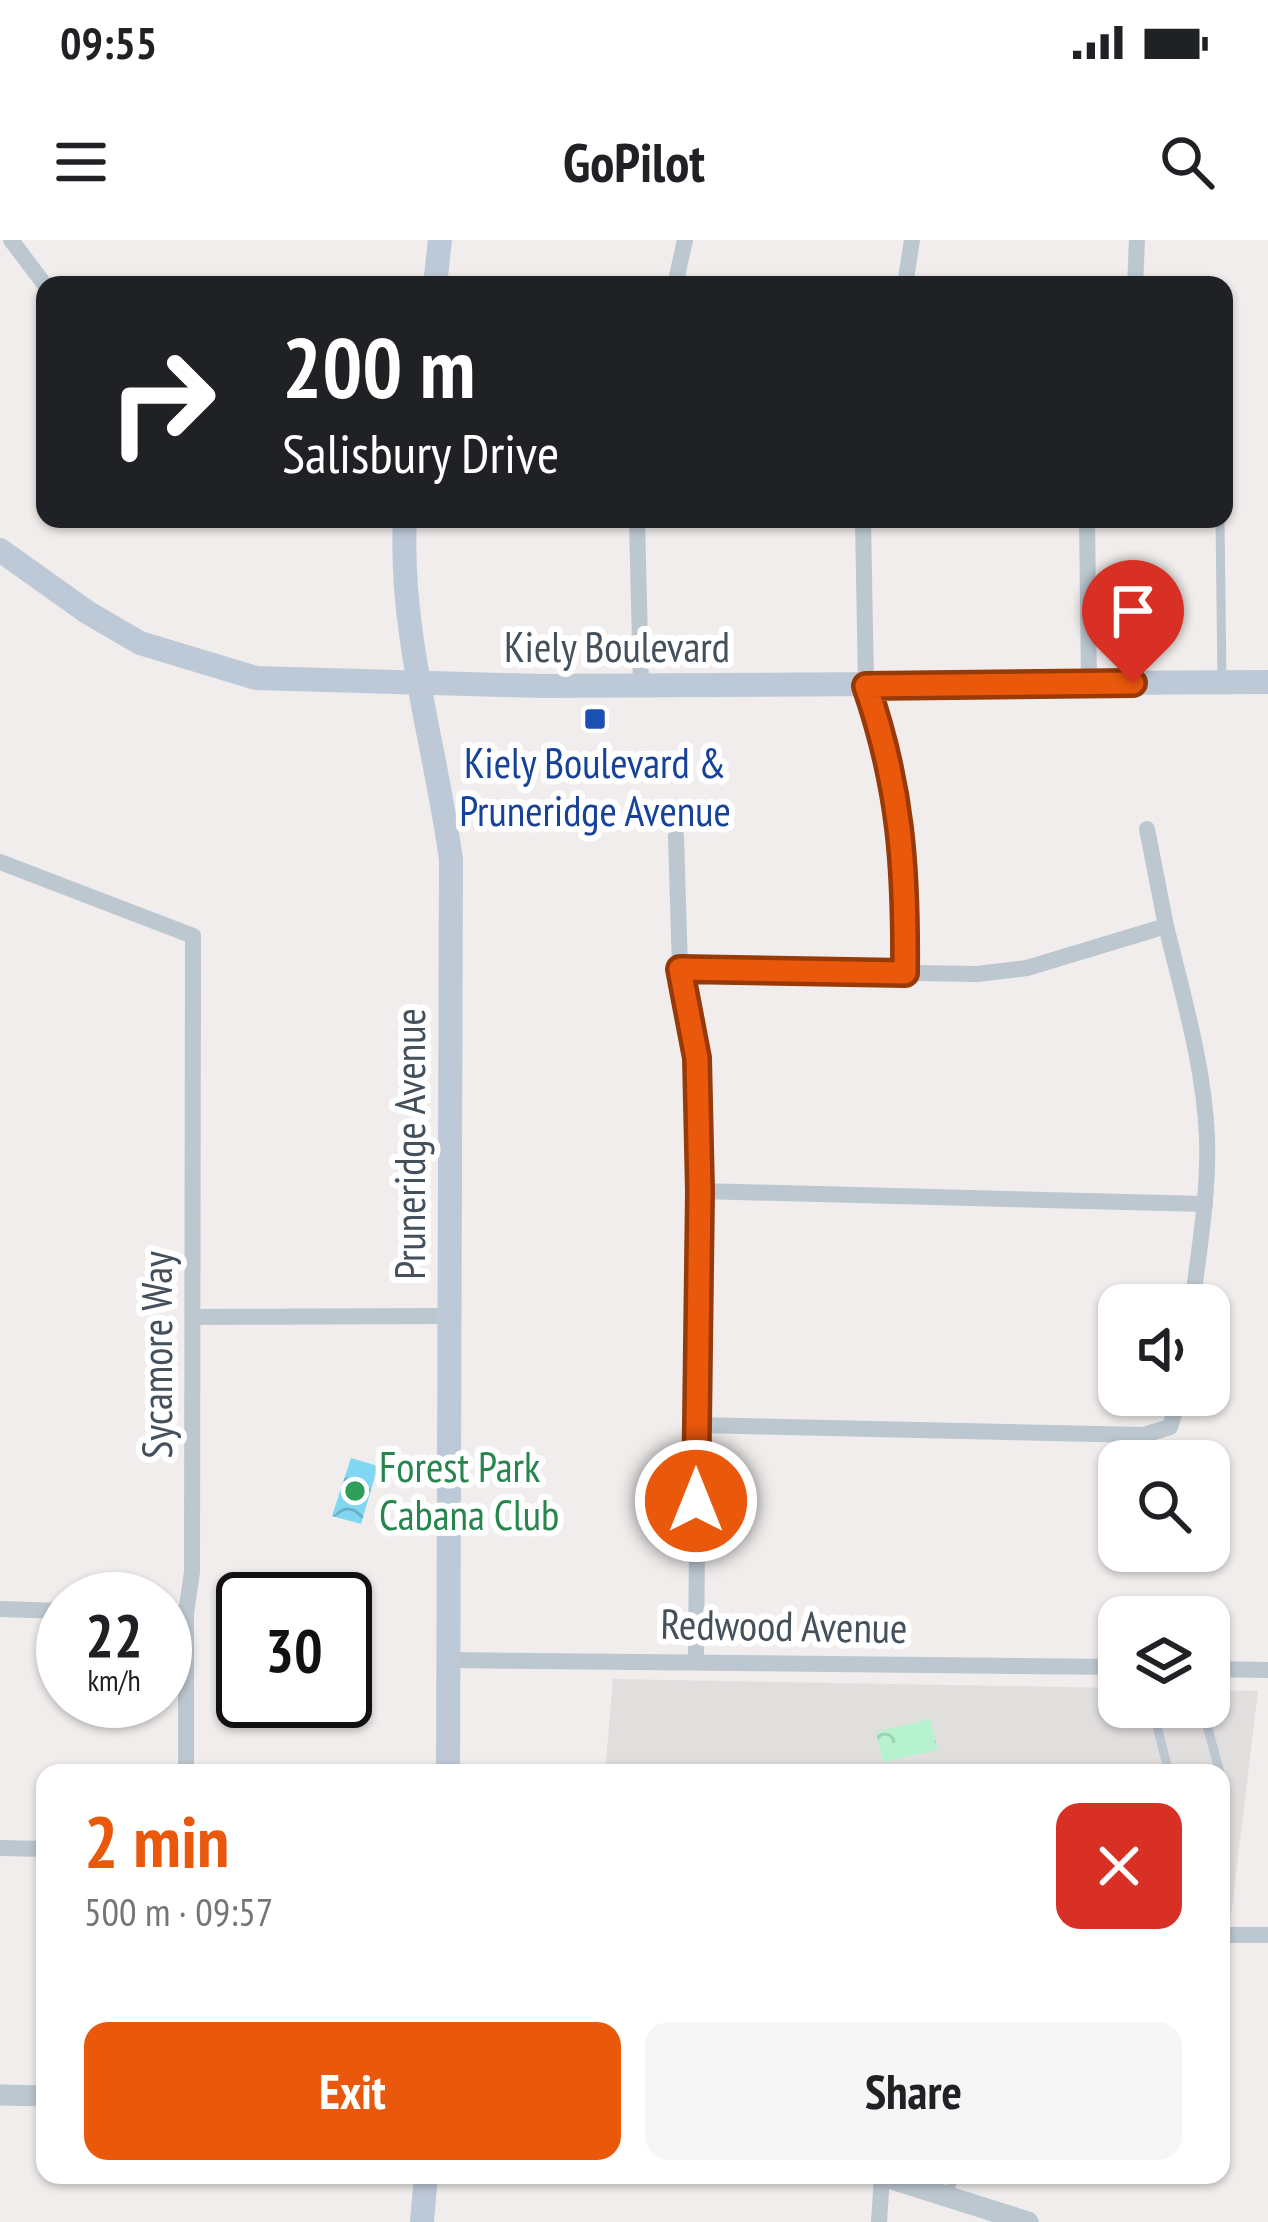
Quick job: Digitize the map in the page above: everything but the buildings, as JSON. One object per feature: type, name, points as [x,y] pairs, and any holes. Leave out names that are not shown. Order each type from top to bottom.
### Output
[{"type":"main road","points":[[436,276],[440,240]]},
{"type":"main road","name":"Pruneridge Avenue","points":[[405,528],[406,584],[418,685],[451,860],[448,1764]]},
{"type":"main road","name":"Kiely Boulevard","points":[[0,550],[140,644],[204,665],[278,680],[641,687],[1268,682]]},
{"type":"main road","points":[[422,2222],[425,2184]]},
{"type":"street","points":[[11,240],[38,276]]},
{"type":"street","points":[[677,276],[685,240]]},
{"type":"street","points":[[906,276],[912,240]]},
{"type":"street","points":[[1135,276],[1137,240]]},
{"type":"street","points":[[637,528],[641,687]]},
{"type":"street","points":[[862,528],[866,686],[898,809],[905,862],[905,973]]},
{"type":"street","points":[[1087,528],[1089,683]]},
{"type":"street","points":[[1148,830],[1200,1067],[1207,1138],[1194,1284]]},
{"type":"street","points":[[676,836],[680,969],[697,1058],[696,1660]]},
{"type":"street","name":"Sycamore Way","points":[[0,862],[193,936],[192,1572]]},
{"type":"street","points":[[680,969],[977,974],[1027,968],[1166,926]]},
{"type":"street","points":[[700,1191],[1204,1204]]},
{"type":"street","points":[[193,1317],[448,1316]]},
{"type":"street","points":[[697,1425],[1144,1435],[1170,1427],[1173,1416]]},
{"type":"street","points":[[0,1609],[36,1610]]},
{"type":"street","name":"Redwood Avenue","points":[[448,1660],[1098,1667]]},
{"type":"street","points":[[1230,1670],[1268,1670]]},
{"type":"street","name":"Sycamore Way","points":[[186,1728],[186,1764]]},
{"type":"street","points":[[0,1848],[36,1849]]},
{"type":"street","points":[[1230,1936],[1268,1935]]},
{"type":"street","points":[[0,2095],[36,2096]]},
{"type":"street","points":[[879,2222],[880,2184]]},
{"type":"street","points":[[906,2184],[1028,2222]]},
{"type":"lane","points":[[1220,528],[1222,682]]},
{"type":"lane","points":[[1157,1728],[1167,1764]]},
{"type":"lane","points":[[1208,1728],[1218,1764]]},
{"type":"lane","points":[[947,2197],[952,2184]]},
{"type":"shaded area","points":[[613,1679],[1098,1688],[1098,1728],[1230,1728],[1230,1690],[1258,1691],[1230,1923],[1230,1764],[606,1764]]},
{"type":"green space","points":[[930,1719],[938,1750],[883,1762],[876,1732]]},
{"type":"water","name":"Forest Park Cabana Club","points":[[351,1458],[378,1466],[361,1524],[332,1516]]},
{"type":"place","name":"Kiely Boulevard & Pruneridge Avenue","points":[[595,719]]},
{"type":"place","name":"Forest Park Cabana Club","points":[[355,1491]]},
{"type":"route","points":[[696,1501],[697,1058],[680,969],[905,973],[905,862],[898,809],[866,686],[1133,683]]}]
